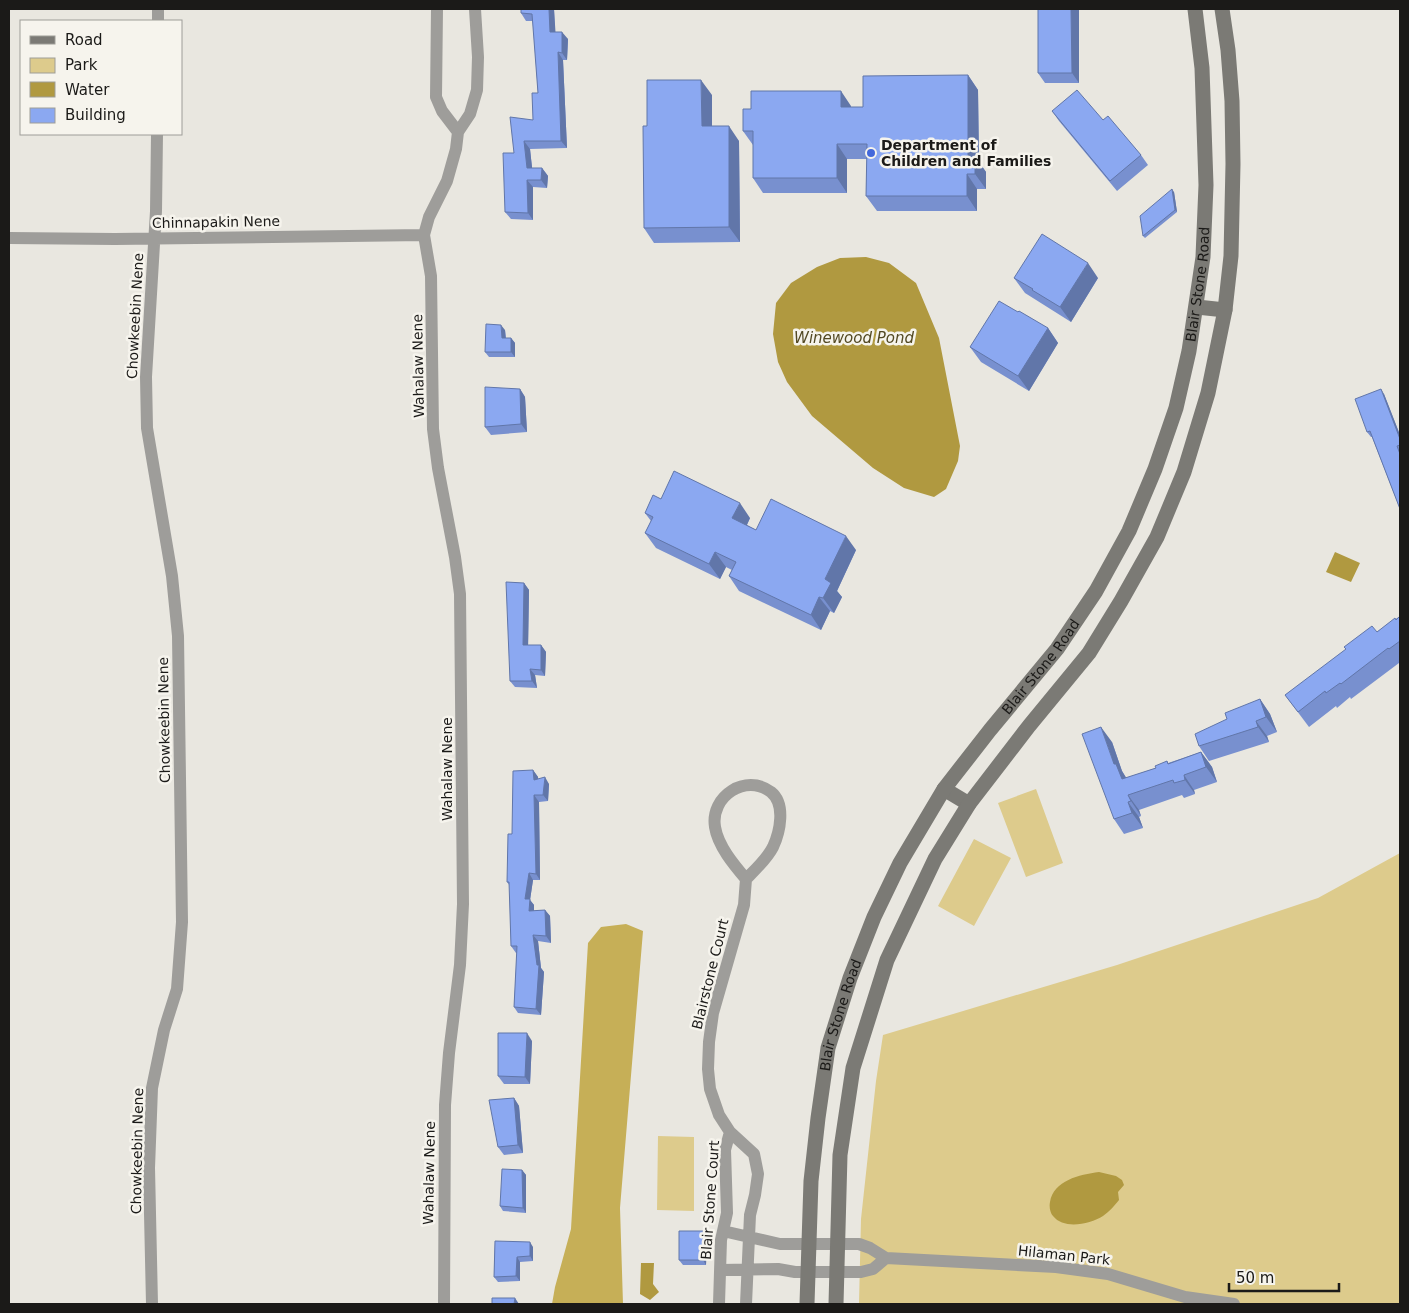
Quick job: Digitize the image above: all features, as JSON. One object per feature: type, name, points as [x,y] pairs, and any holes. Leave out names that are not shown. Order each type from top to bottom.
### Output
[{"type":"main road","name":"Blair Stone Road","points":[[806,1304],[811,1181],[828,1048],[850,978],[874,917],[900,863],[944,789],[1057,649],[1096,591],[1129,531],[1155,469],[1176,408],[1197,307],[1203,257],[1206,185],[1201,63],[1194,9]]},
{"type":"main road","name":"Blair Stone Road","points":[[836,1304],[840,1155],[853,1068],[887,960],[935,859],[969,804],[1029,726],[1089,653],[1153,544],[1184,472],[1208,393],[1225,310],[1231,256],[1234,164],[1232,101],[1222,9]]},
{"type":"main road","points":[[1201,63],[1229,60]]},
{"type":"main road","points":[[1197,307],[1225,310]]},
{"type":"main road","points":[[1129,531],[1153,544]]},
{"type":"main road","points":[[944,789],[969,804]]},
{"type":"street","points":[[437,9],[436,97],[442,111],[458,132]]},
{"type":"street","points":[[424,235],[430,217],[447,181],[456,149],[458,132],[470,114],[477,90],[476,9]]},
{"type":"street","name":"Chowkeebin Nene","points":[[152,1304],[149,1168],[152,1088],[164,1030],[177,989],[182,922],[178,636],[172,576],[147,428],[146,377],[156,211],[157,135]]},
{"type":"street","name":"Chinnapakin Nene","points":[[9,238],[424,235]]},
{"type":"street","name":"Wahalaw Nene","points":[[424,235],[431,276],[434,429],[438,468],[460,594],[463,904],[460,965],[449,1053],[445,1105],[444,1304]]},
{"type":"street","points":[[744,785],[758,786],[771,792],[779,802],[780,821],[773,847],[746,880],[730,857],[715,828],[715,813],[721,799],[730,790],[744,785]]},
{"type":"street","name":"Blairstone Court","points":[[730,1132],[719,1115],[710,1089],[708,1069],[709,1042],[716,1004],[744,905],[746,880]]},
{"type":"street","name":"Blair Stone Court","points":[[719,1304],[723,1232],[727,1213],[725,1150],[730,1132],[754,1154],[758,1174],[750,1215],[746,1304]]},
{"type":"street","points":[[723,1232],[780,1244],[837,1244]]},
{"type":"street","name":"Hilaman Park","points":[[837,1244],[859,1244],[870,1248],[886,1258],[1074,1269],[1108,1274],[1185,1297],[1234,1304]]},
{"type":"street","points":[[720,1270],[861,1272],[873,1269],[886,1258]]},
{"type":"green space","points":[[1036,789],[1063,863],[1026,877],[998,803]]},
{"type":"green space","points":[[974,839],[1011,858],[974,926],[938,906]]},
{"type":"green space","points":[[1400,853],[1400,1304],[859,1304],[861,1219],[883,1035],[1117,965],[1318,898]]},
{"type":"green space","points":[[658,1136],[694,1137],[694,1211],[657,1210]]},
{"type":"shaded area","points":[[626,924],[643,931],[620,1208],[623,1304],[552,1304],[571,1229],[588,943],[601,927]]},
{"type":"water","name":"Winewood Pond","points":[[866,257],[889,263],[916,283],[939,338],[960,446],[958,461],[946,489],[934,497],[904,488],[873,468],[812,416],[787,382],[778,362],[773,334],[776,303],[791,283],[817,267],[840,258]]},
{"type":"water","points":[[1335,552],[1360,563],[1351,582],[1326,572]]},
{"type":"water","points":[[1099,1172],[1116,1176],[1122,1180],[1124,1185],[1118,1192],[1119,1200],[1110,1210],[1098,1219],[1077,1224],[1064,1223],[1053,1216],[1050,1211],[1050,1204],[1052,1195],[1057,1188],[1068,1180]]},
{"type":"water","points":[[641,1263],[654,1263],[653,1284],[659,1292],[650,1300],[640,1294]]},
{"type":"building","points":[[521,9],[549,9],[550,32],[562,32],[562,53],[558,52],[561,141],[524,141],[527,168],[542,168],[541,180],[527,180],[528,213],[505,212],[503,153],[514,153],[510,117],[533,120],[532,93],[538,93],[532,14],[521,13]]},
{"type":"building","points":[[1038,9],[1071,9],[1072,73],[1038,73]]},
{"type":"building","name":"Department of Children and Families","points":[[968,75],[968,156],[975,157],[975,174],[967,174],[967,196],[866,196],[867,144],[837,144],[837,178],[753,178],[753,131],[743,131],[743,109],[751,109],[751,91],[841,91],[841,107],[863,107],[863,76]]},
{"type":"building","points":[[647,80],[701,80],[702,126],[729,126],[729,227],[644,228],[643,126],[647,126]]},
{"type":"building","points":[[1077,90],[1103,120],[1108,116],[1141,155],[1110,181],[1052,111]]},
{"type":"building","points":[[1172,189],[1175,210],[1143,236],[1140,216]]},
{"type":"building","points":[[1042,234],[1088,263],[1060,307],[1014,278]]},
{"type":"building","points":[[999,301],[1048,328],[1018,376],[970,347]]},
{"type":"building","points":[[486,324],[501,325],[502,338],[511,338],[511,352],[485,352]]},
{"type":"building","points":[[485,387],[520,389],[521,424],[485,427]]},
{"type":"building","points":[[1381,389],[1400,439],[1400,445],[1397,446],[1400,454],[1400,509],[1370,431],[1367,432],[1355,399]]},
{"type":"building","points":[[674,471],[740,503],[732,518],[756,530],[771,499],[846,536],[825,579],[831,583],[823,598],[819,597],[811,615],[729,576],[736,562],[715,552],[709,564],[645,533],[653,517],[645,513],[653,495],[661,499]]},
{"type":"building","points":[[506,582],[524,583],[523,645],[541,645],[541,670],[530,669],[532,681],[510,681]]},
{"type":"building","points":[[1400,616],[1400,641],[1341,684],[1326,693],[1325,691],[1298,712],[1285,695],[1346,649],[1344,647],[1372,626],[1377,632]]},
{"type":"building","points":[[1260,699],[1266,717],[1256,721],[1258,727],[1199,746],[1195,734],[1227,719],[1225,713]]},
{"type":"building","points":[[1101,727],[1114,764],[1116,764],[1122,779],[1156,768],[1155,766],[1167,761],[1168,764],[1201,752],[1206,767],[1184,775],[1185,780],[1174,783],[1173,780],[1128,795],[1131,801],[1128,802],[1132,813],[1114,819],[1082,734]]},
{"type":"building","points":[[533,770],[534,780],[545,777],[543,795],[534,795],[536,874],[529,873],[525,899],[530,899],[529,911],[545,910],[546,936],[533,935],[537,965],[539,965],[536,1009],[514,1007],[517,946],[511,946],[509,882],[507,882],[508,834],[512,834],[513,771]]},
{"type":"building","points":[[498,1033],[527,1033],[525,1077],[498,1076]]},
{"type":"building","points":[[514,1098],[518,1145],[498,1147],[489,1100]]},
{"type":"building","points":[[502,1169],[522,1170],[523,1208],[500,1206]]},
{"type":"building","points":[[679,1231],[703,1231],[703,1260],[679,1260]]},
{"type":"building","points":[[495,1241],[530,1242],[530,1256],[517,1257],[516,1276],[494,1277]]},
{"type":"building","points":[[492,1298],[515,1298],[514,1304],[492,1304]]},
{"type":"place","name":"Department of Children and Families","points":[[871,153]]}]
